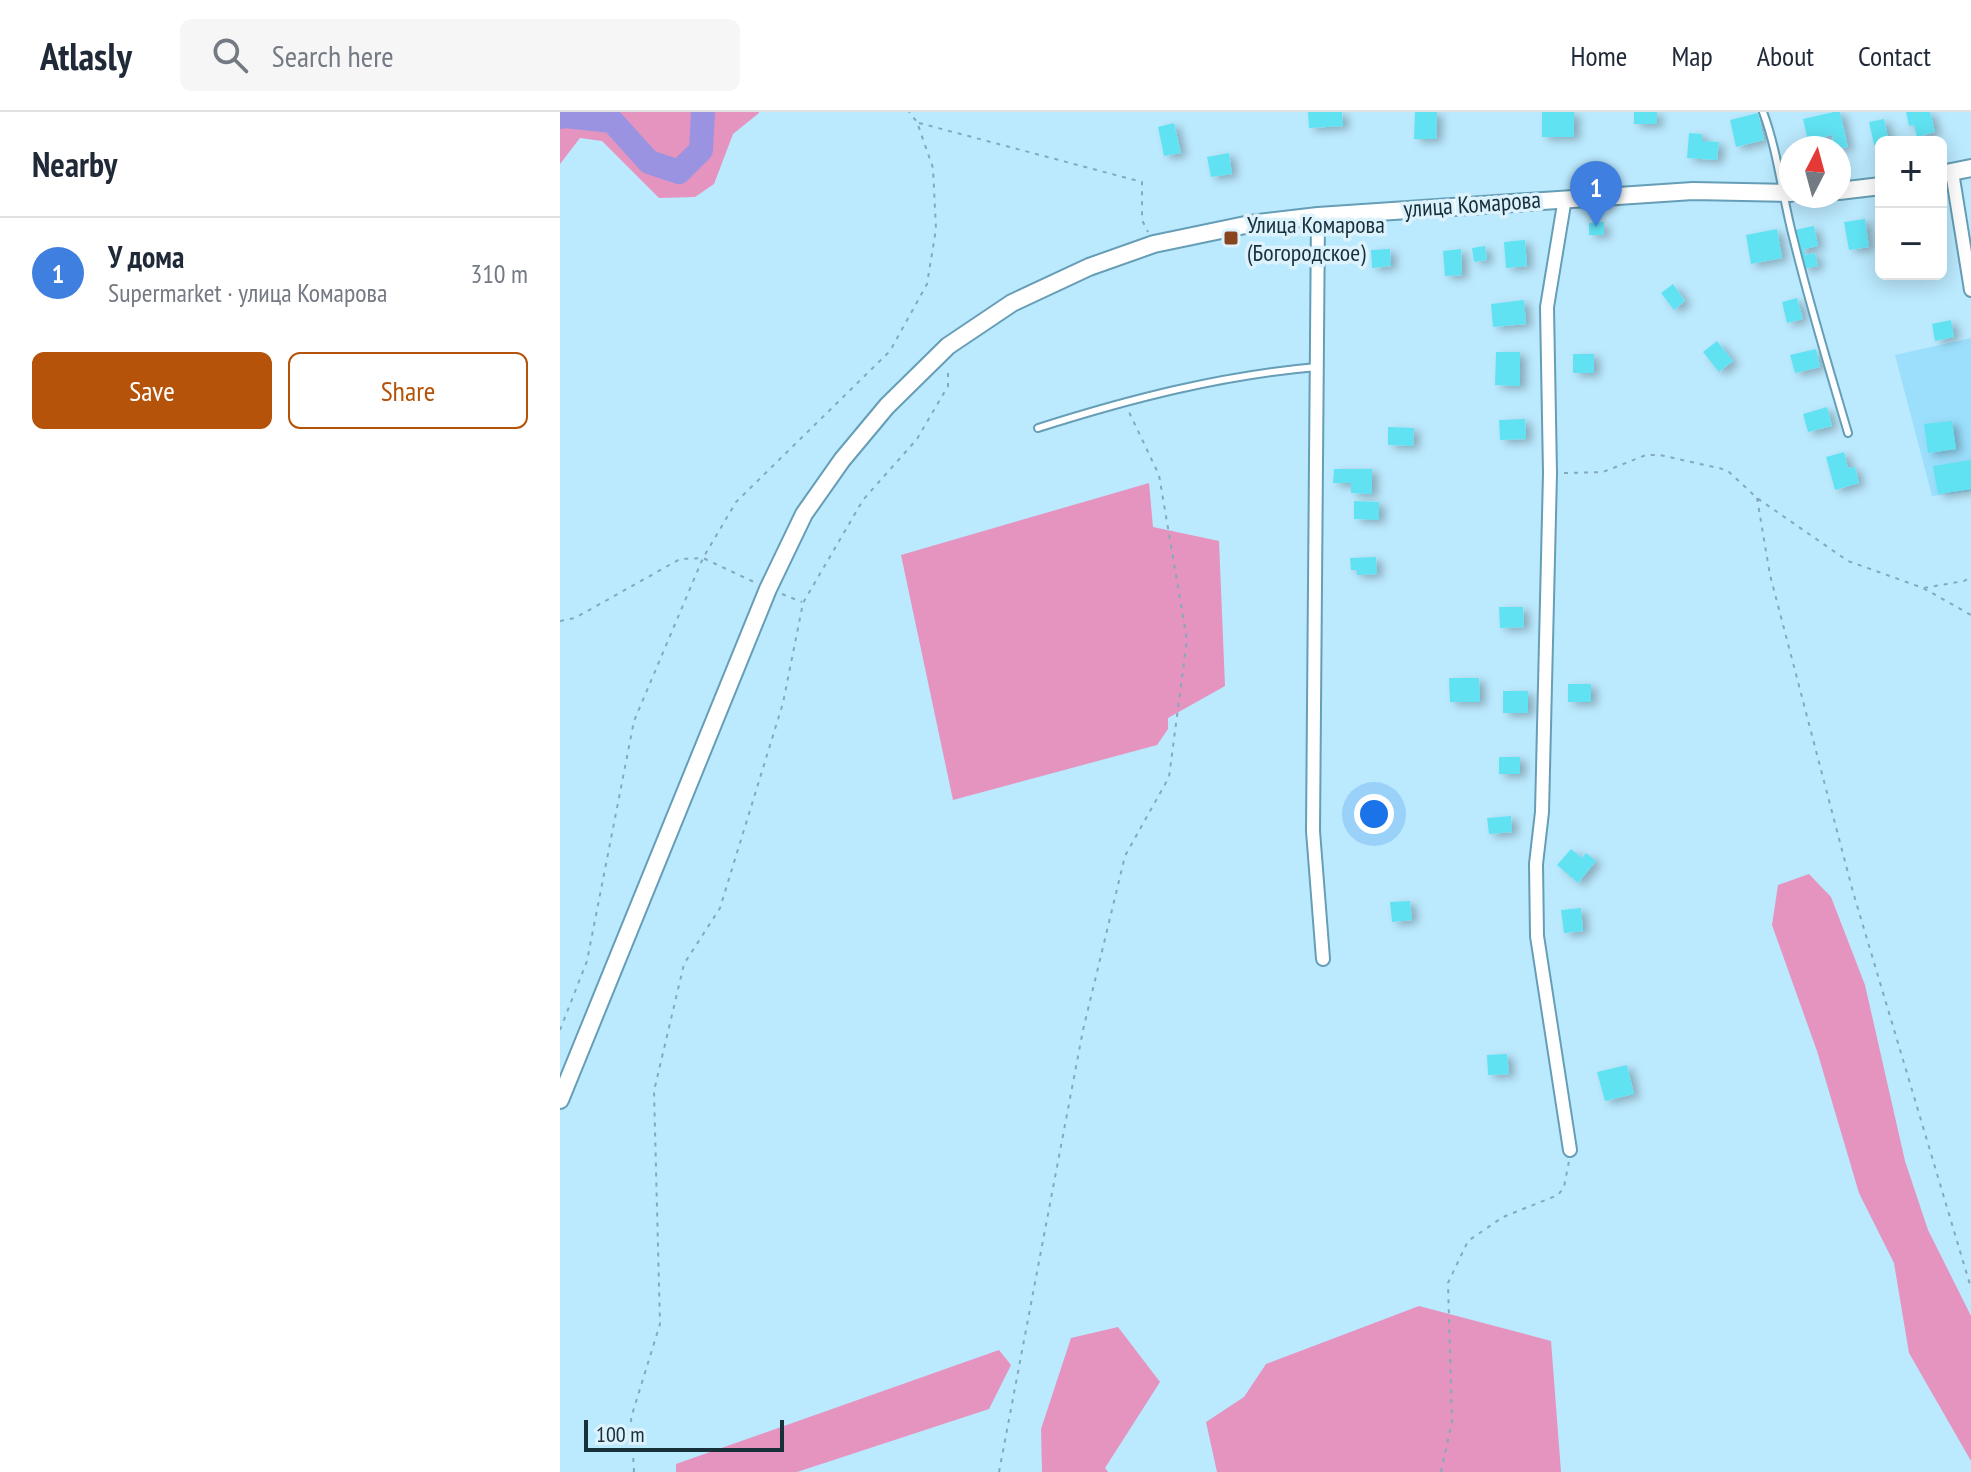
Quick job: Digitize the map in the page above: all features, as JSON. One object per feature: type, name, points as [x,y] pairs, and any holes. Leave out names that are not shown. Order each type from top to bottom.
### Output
[{"type":"street","points":[[1971,168],[1947,173],[1971,290]]},
{"type":"street","points":[[1851,190],[1875,187]]},
{"type":"street","name":"улица Комарова","points":[[560,1100],[768,589],[804,514],[842,460],[887,406],[948,346],[1012,303],[1089,267],[1154,244],[1250,224],[1565,198],[1693,191],[1779,193]]},
{"type":"street","points":[[1565,198],[1547,307],[1550,473],[1542,812],[1536,864],[1537,936],[1570,1150]]},
{"type":"street","points":[[1318,216],[1313,831],[1323,959]]},
{"type":"lane","points":[[1763,112],[1779,163]]},
{"type":"lane","points":[[1790,208],[1848,433]]},
{"type":"lane","points":[[1038,428],[1123,401],[1266,371],[1317,367]]},
{"type":"path","points":[[560,1030],[587,961],[634,721],[703,558],[736,502],[890,351],[927,284],[936,229],[933,168],[917,122],[909,112]]},
{"type":"path","points":[[917,122],[1142,182],[1142,220],[1154,244]]},
{"type":"path","points":[[634,1472],[631,1418],[660,1324],[654,1091],[684,964],[720,908],[779,718],[803,603],[863,500],[917,439],[948,386],[948,346]]},
{"type":"path","points":[[999,1472],[1083,1030],[1125,856],[1169,777],[1187,640],[1159,475],[1123,401]]},
{"type":"path","points":[[1550,473],[1603,472],[1646,455],[1660,455],[1727,470],[1757,498],[1848,561],[1923,588],[1971,615]]},
{"type":"path","points":[[1757,498],[1770,575],[1853,892],[1971,1288]]},
{"type":"path","points":[[560,621],[575,618],[680,559],[703,558],[803,603]]},
{"type":"path","points":[[1923,588],[1971,577]]},
{"type":"path","points":[[1441,1472],[1452,1421],[1448,1283],[1468,1241],[1503,1217],[1558,1195],[1567,1179],[1570,1150]]},
{"type":"shaded area","points":[[560,112],[759,113],[733,134],[714,184],[695,197],[659,198],[602,141],[580,138],[560,164]]},
{"type":"shaded area","points":[[1971,338],[1971,491],[1932,496],[1895,355]]},
{"type":"shaded area","points":[[1149,483],[1153,527],[1219,541],[1225,686],[1168,718],[1168,729],[1157,745],[953,800],[901,555]]},
{"type":"shaded area","points":[[1809,874],[1831,897],[1865,985],[1905,1161],[1928,1230],[1971,1316],[1971,1461],[1909,1353],[1894,1263],[1859,1193],[1817,1051],[1772,925],[1778,885]]},
{"type":"shaded area","points":[[1419,1306],[1551,1341],[1561,1472],[1217,1472],[1206,1422],[1244,1397],[1266,1364]]},
{"type":"shaded area","points":[[1118,1327],[1160,1382],[1105,1468],[1108,1472],[1042,1472],[1041,1429],[1071,1338]]},
{"type":"shaded area","points":[[999,1350],[1011,1365],[989,1409],[797,1472],[676,1472],[676,1464]]},
{"type":"building","points":[[1308,112],[1342,112],[1343,126],[1309,128]]},
{"type":"building","points":[[1415,112],[1437,112],[1436,139],[1414,139]]},
{"type":"building","points":[[1542,112],[1574,112],[1574,137],[1542,137]]},
{"type":"building","points":[[1634,112],[1657,112],[1657,124],[1634,124]]},
{"type":"building","points":[[1840,112],[1845,136],[1807,136],[1803,119]]},
{"type":"building","points":[[1906,112],[1930,112],[1935,132],[1917,136],[1914,125],[1909,126]]},
{"type":"building","points":[[1758,113],[1764,140],[1736,147],[1730,120]]},
{"type":"building","points":[[1884,119],[1888,136],[1875,136],[1875,145],[1874,145],[1869,122]]},
{"type":"building","points":[[1174,123],[1181,153],[1164,156],[1158,127]]},
{"type":"building","points":[[1689,133],[1702,134],[1702,141],[1719,142],[1717,160],[1687,158]]},
{"type":"building","points":[[1229,153],[1232,174],[1211,177],[1207,157]]},
{"type":"building","points":[[1865,219],[1869,247],[1849,250],[1844,222]]},
{"type":"building","points":[[1604,222],[1604,235],[1589,235],[1589,223]]},
{"type":"building","points":[[1814,226],[1818,246],[1804,249],[1805,255],[1815,253],[1818,266],[1803,269],[1795,230]]},
{"type":"building","points":[[1777,229],[1782,258],[1751,264],[1746,235]]},
{"type":"building","points":[[1525,240],[1527,266],[1506,268],[1504,242]]},
{"type":"building","points":[[1485,246],[1487,260],[1474,262],[1472,248]]},
{"type":"building","points":[[1390,249],[1391,266],[1372,268],[1371,250]]},
{"type":"building","points":[[1461,249],[1462,275],[1445,276],[1443,251]]},
{"type":"building","points":[[1673,284],[1685,301],[1674,310],[1661,293]]},
{"type":"building","points":[[1797,298],[1803,319],[1787,323],[1782,302]]},
{"type":"building","points":[[1524,300],[1526,324],[1493,327],[1491,304]]},
{"type":"building","points":[[1951,320],[1954,337],[1935,341],[1932,324]]},
{"type":"building","points":[[1717,341],[1733,361],[1719,372],[1703,352]]},
{"type":"building","points":[[1816,349],[1820,367],[1795,373],[1790,355]]},
{"type":"building","points":[[1496,352],[1520,352],[1520,386],[1495,385]]},
{"type":"building","points":[[1573,354],[1594,354],[1594,373],[1573,373]]},
{"type":"building","points":[[1827,407],[1832,426],[1808,432],[1803,414]]},
{"type":"building","points":[[1525,419],[1526,439],[1500,440],[1499,420]]},
{"type":"building","points":[[1952,421],[1956,449],[1928,453],[1924,424]]},
{"type":"building","points":[[1388,427],[1414,428],[1413,446],[1388,445]]},
{"type":"building","points":[[1844,452],[1848,468],[1855,467],[1859,483],[1835,490],[1826,457]]},
{"type":"building","points":[[1971,460],[1971,489],[1938,494],[1933,466]]},
{"type":"building","points":[[1334,469],[1372,469],[1372,494],[1351,493],[1351,483],[1333,483]]},
{"type":"building","points":[[1354,501],[1379,502],[1379,520],[1354,519]]},
{"type":"building","points":[[1376,557],[1377,574],[1357,575],[1357,570],[1351,570],[1350,558]]},
{"type":"building","points":[[1499,607],[1523,607],[1524,627],[1500,628]]},
{"type":"building","points":[[1449,678],[1479,678],[1480,702],[1450,702]]},
{"type":"building","points":[[1568,684],[1591,684],[1591,702],[1568,702]]},
{"type":"building","points":[[1503,691],[1528,691],[1528,713],[1503,713]]},
{"type":"building","points":[[1499,757],[1520,757],[1520,774],[1499,774]]},
{"type":"building","points":[[1511,816],[1512,832],[1489,834],[1487,818]]},
{"type":"building","points":[[1571,849],[1582,858],[1586,853],[1596,861],[1578,883],[1557,865]]},
{"type":"building","points":[[1410,901],[1412,920],[1392,922],[1390,902]]},
{"type":"building","points":[[1581,908],[1583,931],[1564,933],[1561,910]]},
{"type":"building","points":[[1507,1054],[1509,1074],[1488,1075],[1487,1055]]},
{"type":"building","points":[[1627,1065],[1634,1094],[1605,1101],[1597,1072]]},
{"type":"waterway","points":[[560,117],[612,121],[649,162],[679,172],[701,150],[703,112]]},
{"type":"place","name":"У дома","points":[[1596,227]]},
{"type":"place","name":"Улица Комарова (Богородское)","points":[[1231,238]]}]
